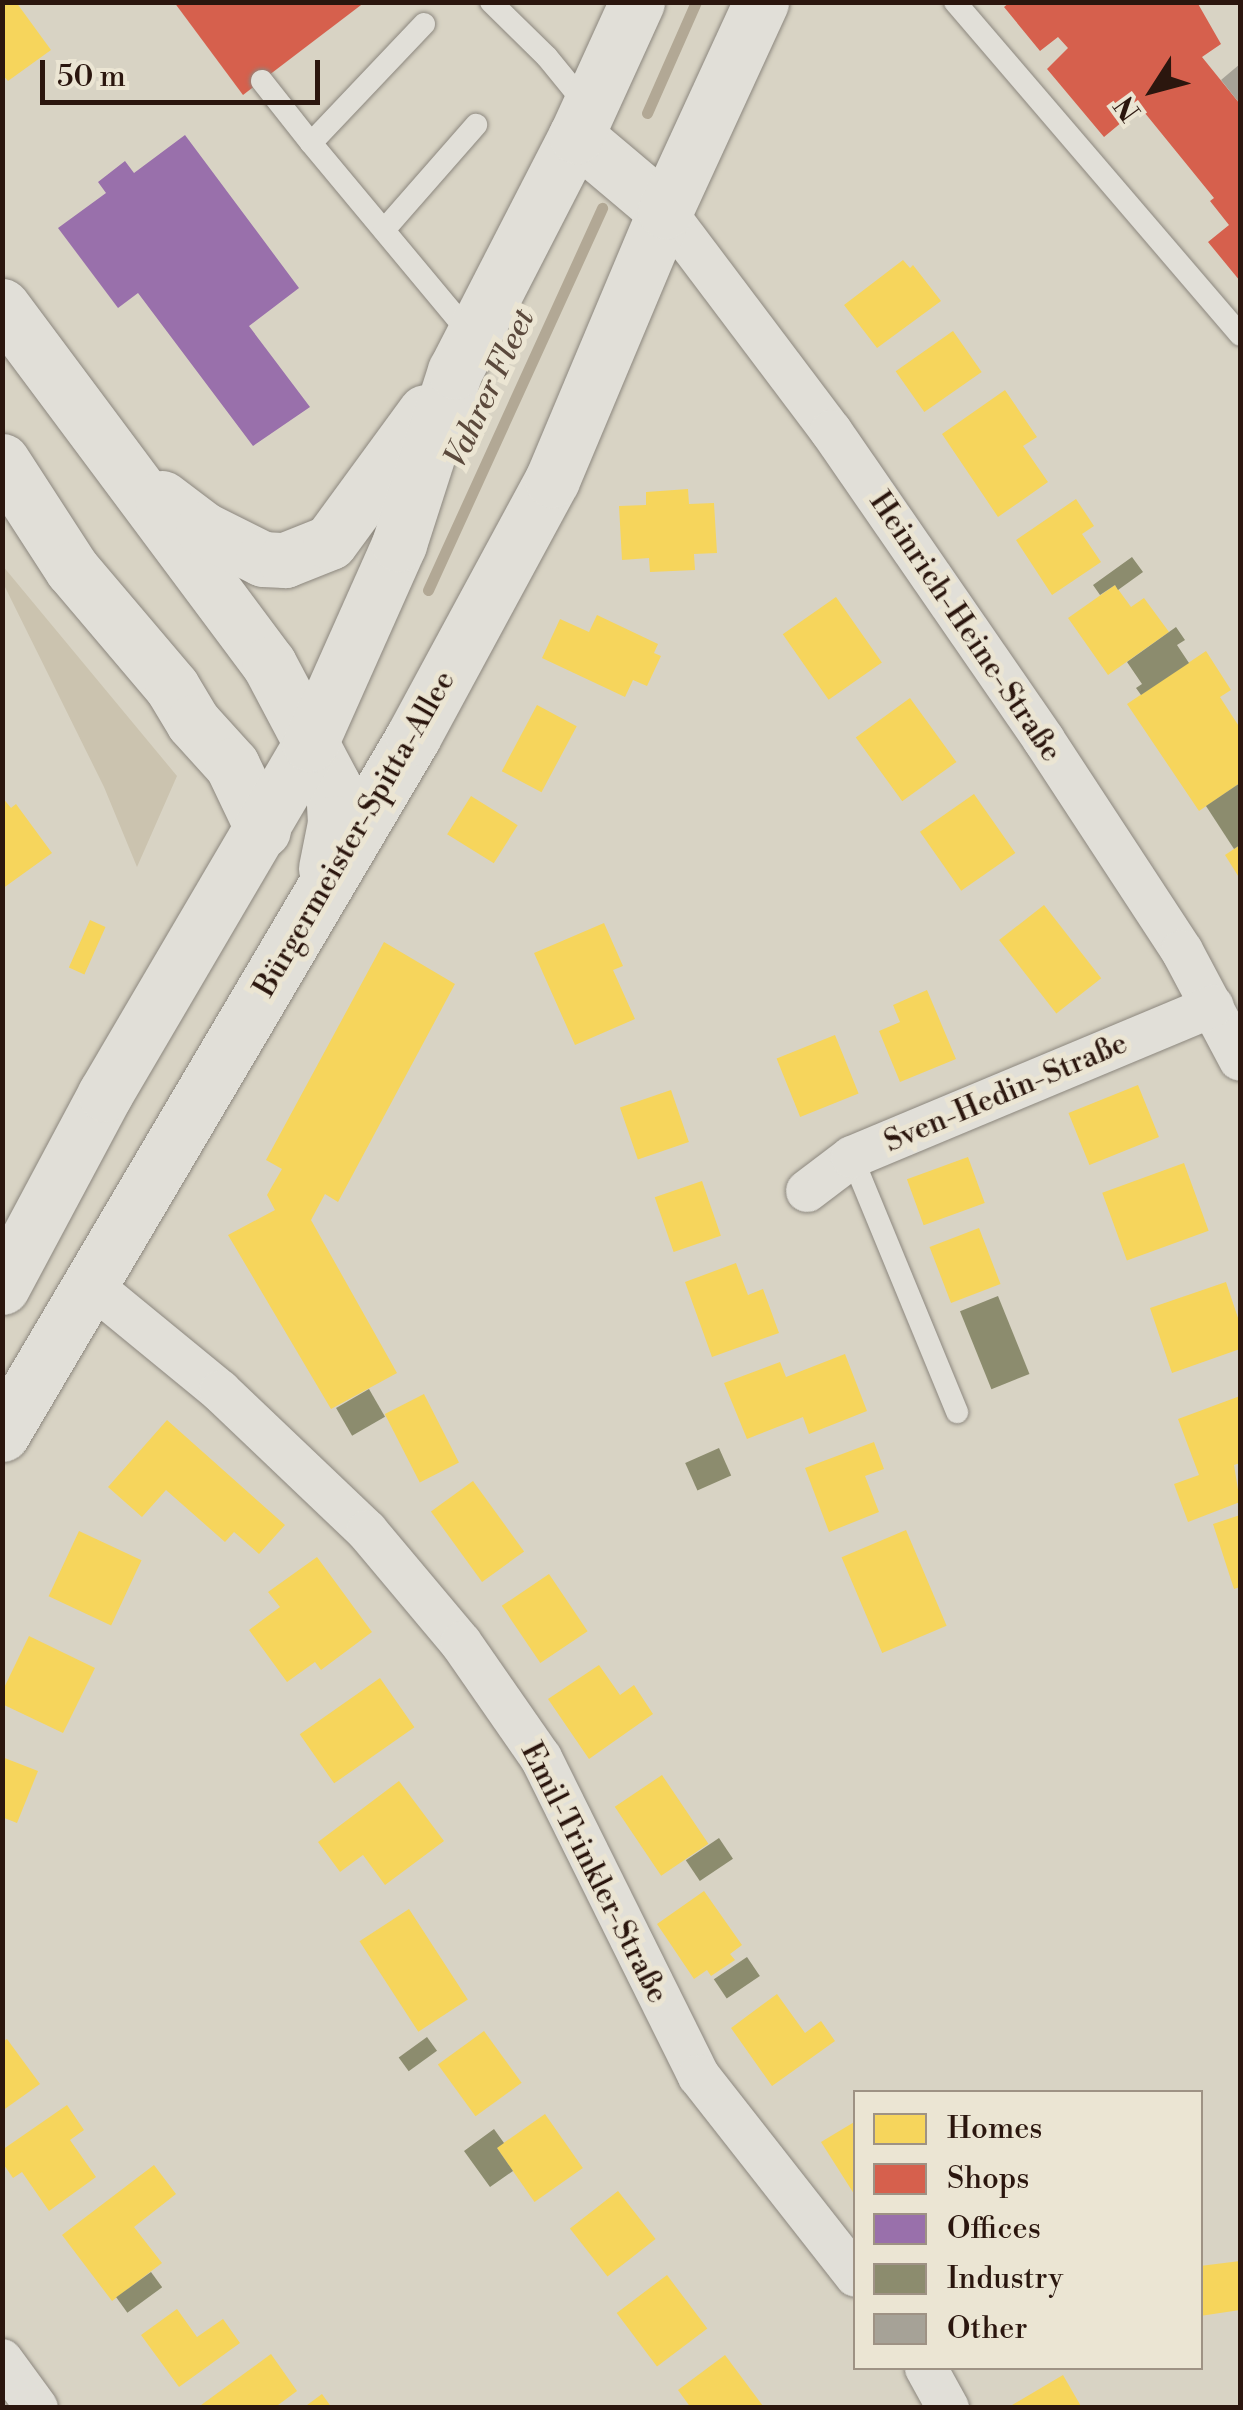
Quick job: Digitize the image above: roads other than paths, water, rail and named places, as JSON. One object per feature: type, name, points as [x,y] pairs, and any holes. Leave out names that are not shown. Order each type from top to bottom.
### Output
[{"type":"main road","points":[[2,1287],[105,1094],[310,744],[399,544],[464,354],[582,122],[637,2]]},
{"type":"main road","name":"Bürgermeister-Spitta-Allee","points":[[2,1434],[413,736],[552,480],[665,210],[762,2]]},
{"type":"main road","points":[[582,122],[665,210]]},
{"type":"main road","points":[[2,306],[269,664],[333,785],[335,823],[320,896]]},
{"type":"main road","points":[[128,472],[203,530],[263,558],[284,560],[330,542],[464,354]]},
{"type":"main road","points":[[2,461],[72,569],[172,686],[192,722],[232,765],[263,830]]},
{"type":"main road","points":[[172,686],[250,733],[310,744],[358,747],[413,736]]},
{"type":"street","name":"Heinrich-Heine-Straße","points":[[665,210],[832,431],[1044,740],[1182,951],[1240,1060]]},
{"type":"street","name":"Sven-Hedin-Straße","points":[[807,1192],[852,1157],[1213,1006]]},
{"type":"street","name":"Emil-Trinkler-Straße","points":[[91,1285],[220,1391],[367,1531],[461,1643],[541,1758],[699,2076],[853,2272]]},
{"type":"street","points":[[2,2360],[37,2408]]},
{"type":"street","points":[[927,2370],[948,2408]]},
{"type":"lane","points":[[490,2],[547,57],[582,122]]},
{"type":"lane","points":[[955,2],[1240,335]]},
{"type":"lane","points":[[311,143],[424,24]]},
{"type":"lane","points":[[262,81],[384,230],[464,354]]},
{"type":"lane","points":[[384,230],[476,125]]},
{"type":"lane","points":[[852,1157],[957,1412]]},
{"type":"waterway","name":"Vahrer Fleet","points":[[647,113],[696,2]]},
{"type":"waterway","name":"Vahrer Fleet","points":[[428,590],[602,208]]}]
